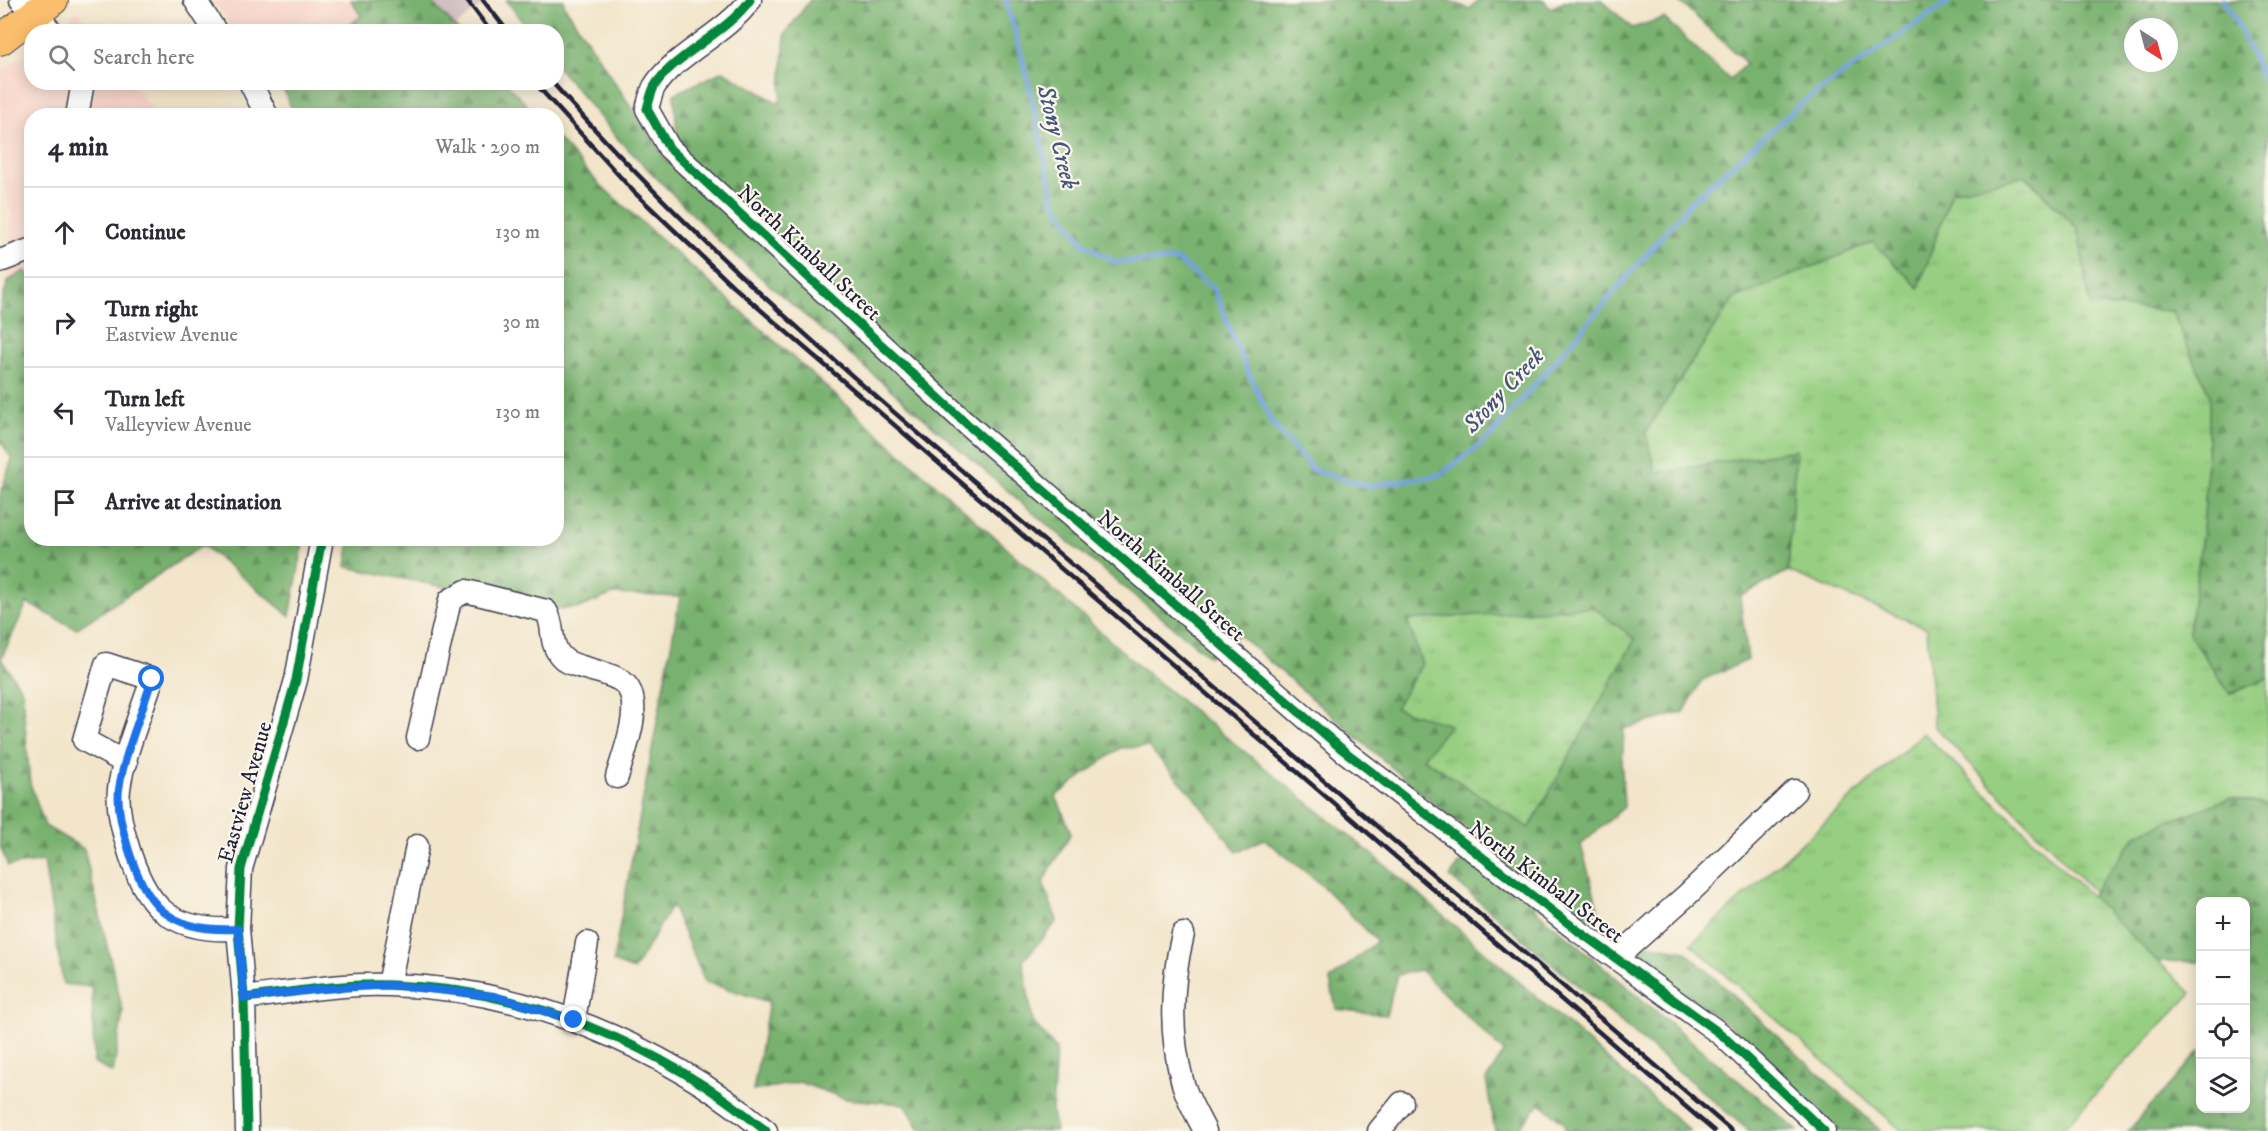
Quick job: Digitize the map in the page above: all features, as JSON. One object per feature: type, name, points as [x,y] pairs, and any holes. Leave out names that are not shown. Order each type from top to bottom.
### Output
[{"type":"main road","points":[[0,40],[43,8]]},
{"type":"street","points":[[195,0],[211,24]]},
{"type":"street","name":"North Kimball Street","points":[[750,0],[734,19],[666,73],[654,88],[647,109],[669,148],[968,425],[1343,750],[1616,958],[1722,1035],[1824,1131]]},
{"type":"street","points":[[78,108],[82,90]]},
{"type":"street","points":[[254,90],[263,108]]},
{"type":"street","points":[[0,261],[24,252]]},
{"type":"street","name":"Eastview Avenue","points":[[247,1131],[244,998],[238,929],[241,868],[296,680],[321,546]]},
{"type":"street","points":[[418,738],[450,600],[466,591],[546,611],[553,621],[553,639],[558,654],[568,663],[608,674],[625,684],[634,698],[632,725],[617,777]]},
{"type":"street","points":[[126,763],[119,790],[123,829],[133,865],[145,892],[163,911],[189,926],[214,930],[238,929]]},
{"type":"street","points":[[1616,958],[1688,894],[1795,790]]},
{"type":"street","points":[[390,985],[417,846]]},
{"type":"street","points":[[1183,934],[1174,969],[1171,1017],[1182,1082],[1205,1131]]},
{"type":"street","points":[[574,1020],[588,943]]},
{"type":"street","points":[[244,998],[322,989],[390,985],[494,996],[574,1020],[663,1061],[738,1108],[766,1131]]},
{"type":"street","points":[[1379,1131],[1402,1103]]},
{"type":"shaded area","points":[[213,0],[351,0],[361,16],[351,24],[229,24]]},
{"type":"shaded area","points":[[430,0],[489,0],[458,24],[451,24]]},
{"type":"shaded area","points":[[78,11],[88,24],[65,24]]},
{"type":"shaded area","points":[[24,55],[24,90],[137,90],[152,108],[24,108],[24,272],[8,281],[11,214],[0,167],[0,75],[6,67]]},
{"type":"green space","points":[[351,0],[430,0],[452,24],[351,24],[361,16]]},
{"type":"green space","points":[[506,0],[564,0],[564,5],[668,163],[677,135],[674,94],[723,71],[780,104],[785,34],[810,0],[1448,0],[1470,9],[1478,0],[1544,0],[1550,8],[1569,0],[1602,0],[1632,28],[1664,18],[1730,80],[1746,63],[1678,0],[2268,0],[2268,678],[2230,694],[2189,633],[2204,521],[2210,396],[2172,311],[2090,305],[2078,229],[2026,176],[1952,191],[1919,288],[1873,242],[1733,299],[1645,433],[1656,473],[1796,450],[1788,571],[1740,597],[1748,660],[1702,680],[1684,712],[1624,729],[1622,769],[1624,807],[1581,845],[1601,919],[1530,905],[1798,1131],[1749,1131],[1450,877],[1478,838],[1419,791],[1239,635],[1209,656],[1044,522],[722,244],[619,140],[564,74],[564,24],[525,24]],"holes":[[[1593,607],[1635,639],[1529,828],[1423,758],[1450,725],[1395,708],[1422,664],[1407,620]]]},
{"type":"green space","points":[[284,90],[513,90],[529,108],[291,108]]},
{"type":"green space","points":[[564,146],[599,184],[1143,670],[1377,858],[1690,1131],[1565,1131],[1565,1124],[1540,1103],[1517,1131],[1495,1131],[1486,1080],[1504,1052],[1420,970],[1397,975],[1386,1015],[1336,1009],[1330,980],[1377,941],[1317,881],[1264,839],[1237,852],[1193,795],[1148,747],[1120,748],[1056,796],[1071,833],[1043,882],[1057,921],[1023,961],[1033,1022],[1056,1049],[1052,1113],[1056,1131],[921,1131],[905,1104],[846,1099],[799,1082],[753,1091],[769,1002],[705,982],[672,905],[634,970],[613,962],[680,597],[613,594],[579,608],[552,609],[346,567],[349,546],[564,546]]},
{"type":"green space","points":[[2025,176],[2078,229],[2091,305],[2172,311],[2210,396],[2204,521],[2189,633],[2230,694],[2268,678],[2268,805],[2230,798],[2138,833],[2095,893],[1934,726],[1927,628],[1788,571],[1796,450],[1656,473],[1645,433],[1733,299],[1873,241],[1919,287],[1952,191]]},
{"type":"green space","points":[[24,272],[24,546],[201,546],[76,629],[27,603],[1,659],[22,690],[30,783],[45,826],[84,849],[123,1012],[113,1073],[94,1063],[92,987],[63,984],[44,861],[8,866],[0,846],[0,495],[12,459],[0,440],[0,307],[8,281]]},
{"type":"green space","points":[[204,546],[303,546],[290,616]]},
{"type":"green space","points":[[1593,607],[1635,639],[1529,829],[1423,758],[1449,725],[1394,709],[1422,664],[1407,620]]},
{"type":"green space","points":[[1923,733],[2191,993],[2060,1131],[1902,1131],[1691,944]]},
{"type":"green space","points":[[2230,798],[2268,805],[2268,1131],[2128,1131],[2196,1055],[2196,1113],[2250,1113],[2250,897],[2196,897],[2196,962],[2157,961],[2091,896],[2138,833]]},
{"type":"green space","points":[[1642,943],[1685,951],[1881,1131],[1838,1131],[1729,1025],[1639,965]]},
{"type":"waterway","name":"Stony Creek","points":[[1006,0],[1026,72],[1054,201],[1082,242],[1114,262],[1177,260],[1214,289],[1238,350],[1272,423],[1313,470],[1368,486],[1440,475],[1489,438],[1693,200],[1804,101],[1951,0]]},
{"type":"waterway","name":"Stony Creek","points":[[2223,0],[2233,15],[2268,89]]},
{"type":"railway","points":[[467,0],[485,24]]},
{"type":"railway","points":[[483,0],[502,24]]},
{"type":"railway","points":[[541,90],[558,108]]},
{"type":"railway","points":[[559,90],[673,211],[868,390],[1732,1131]]},
{"type":"railway","points":[[564,115],[634,192],[733,286],[1714,1131]]},
{"type":"cycle path","points":[[750,0],[727,24],[673,65],[654,87],[647,109],[669,148],[968,425],[1343,750],[1577,930],[1722,1035],[1824,1131]]},
{"type":"cycle path","points":[[247,1131],[244,998],[238,929],[241,869],[296,680],[321,546]]},
{"type":"cycle path","points":[[244,998],[353,985],[441,989],[492,997],[541,1010],[590,1027],[637,1048],[682,1072],[726,1100],[766,1131]]},
{"type":"route","points":[[152,679],[119,790],[123,829],[133,865],[145,892],[163,911],[189,926],[214,930],[238,929],[244,998],[322,989],[390,985],[494,996],[574,1020]]}]
